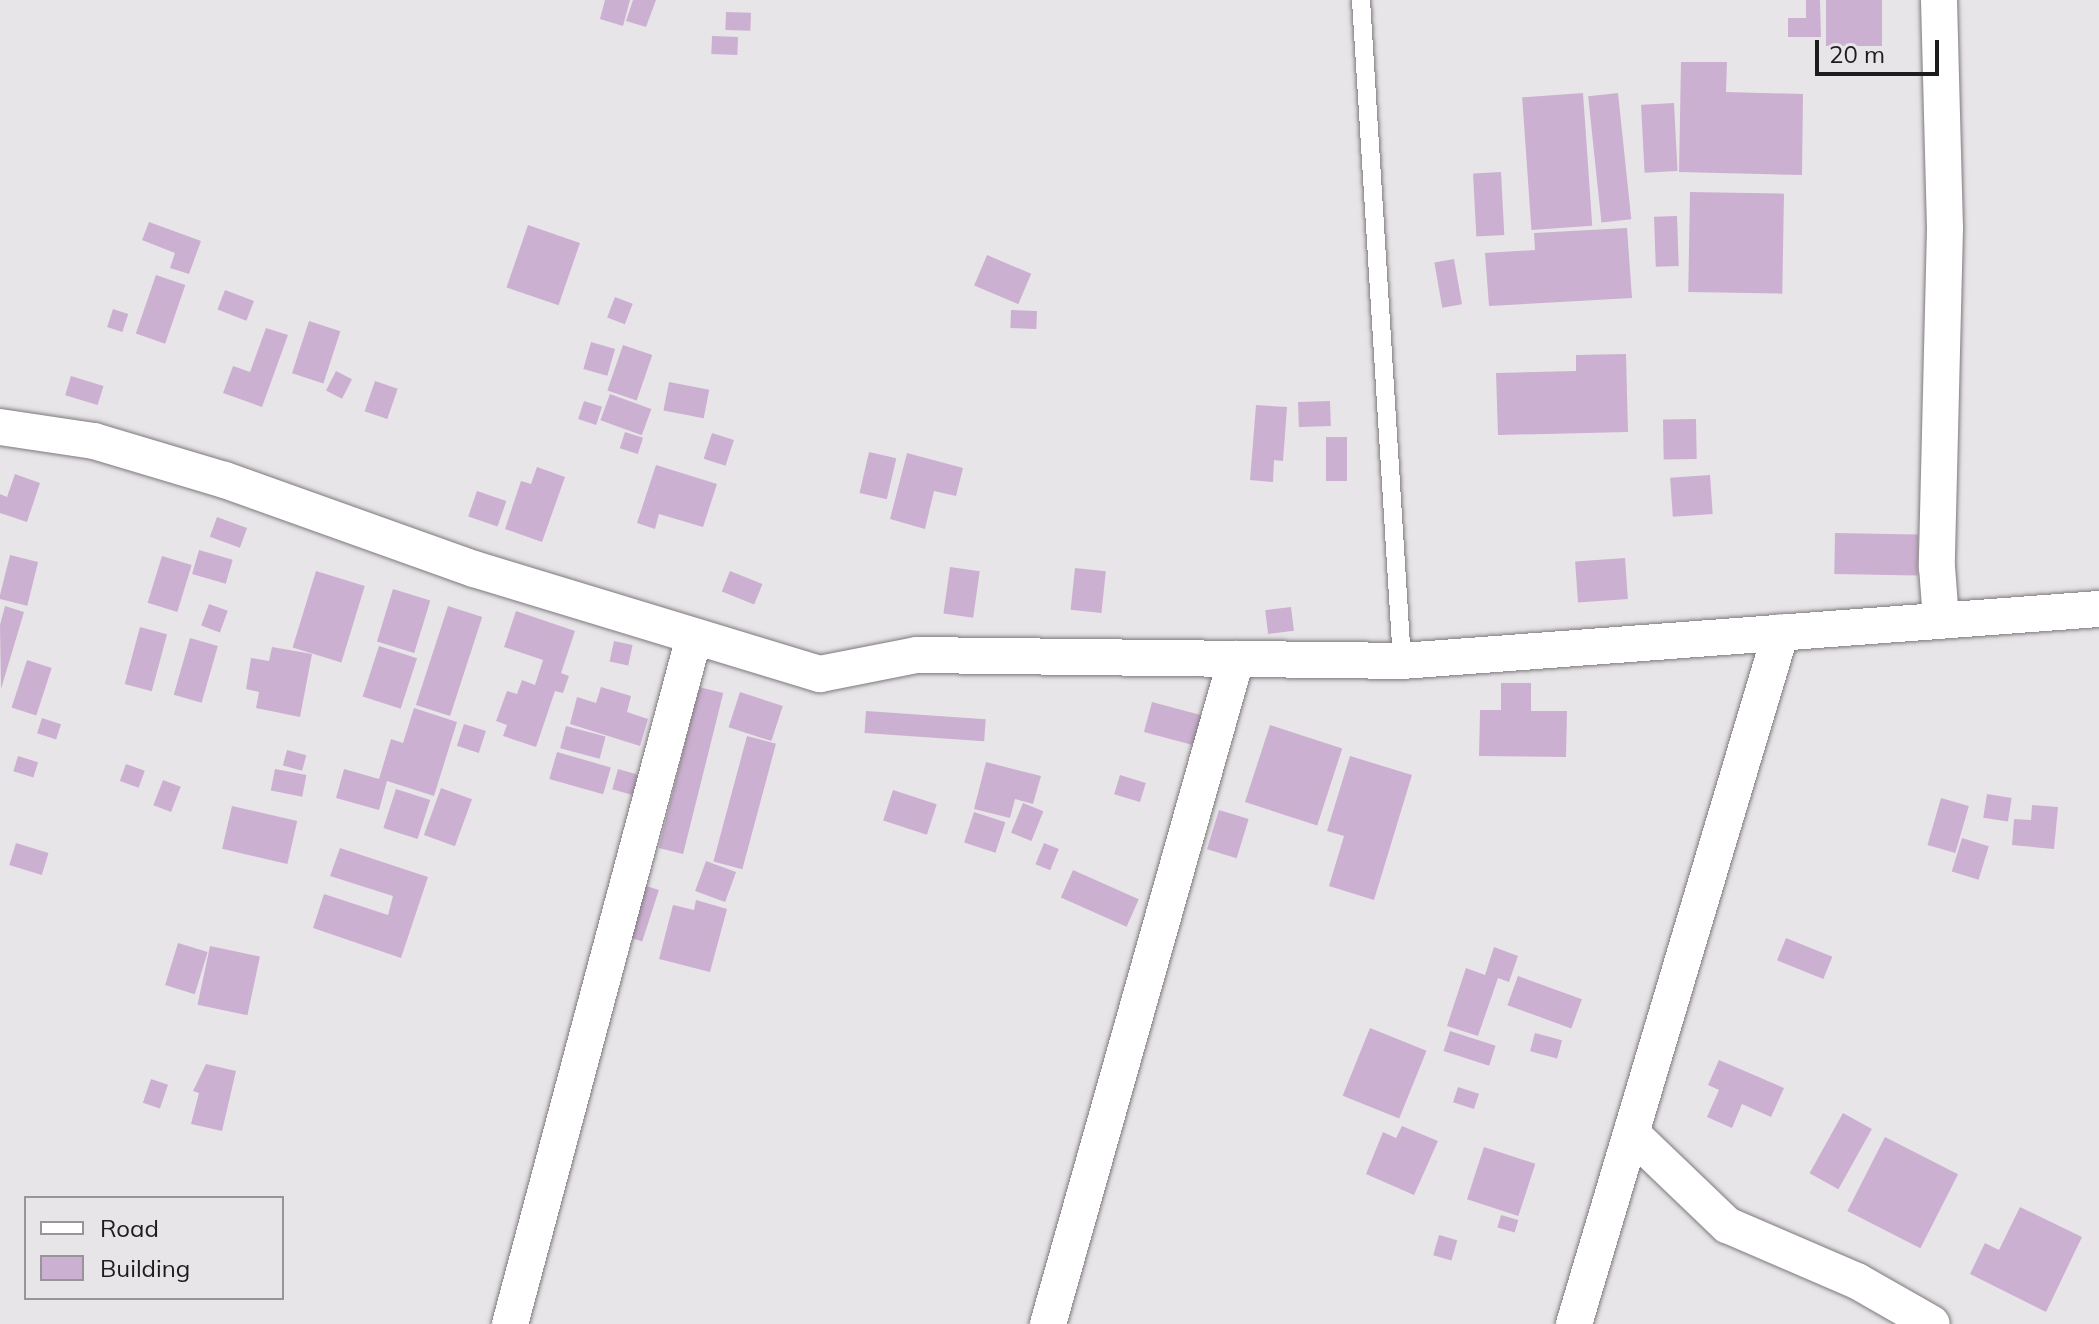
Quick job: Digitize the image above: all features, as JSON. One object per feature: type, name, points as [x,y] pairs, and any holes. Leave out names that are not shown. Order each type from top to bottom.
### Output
[{"type":"street","points":[[1939,0],[1945,228],[1937,567],[1941,620]]},
{"type":"street","points":[[0,427],[94,441],[225,480],[474,569],[820,674],[917,655],[1402,661],[2099,609]]},
{"type":"street","points":[[1574,1324],[1781,632]]},
{"type":"street","points":[[510,1324],[694,637]]},
{"type":"street","points":[[1048,1324],[1236,659]]},
{"type":"street","points":[[1632,1134],[1727,1225],[1857,1281],[1932,1324]]},
{"type":"lane","points":[[1361,0],[1402,661]]},
{"type":"building","points":[[605,0],[630,0],[623,26],[600,19]]},
{"type":"building","points":[[633,0],[656,0],[646,27],[626,21]]},
{"type":"building","points":[[1806,0],[1820,0],[1821,37],[1788,37],[1788,18],[1806,18]]},
{"type":"building","points":[[1826,0],[1882,0],[1882,46],[1826,46]]},
{"type":"building","points":[[726,12],[751,13],[750,31],[725,30]]},
{"type":"building","points":[[712,36],[738,37],[737,55],[711,54]]},
{"type":"building","points":[[1681,62],[1727,62],[1726,92],[1803,94],[1802,175],[1679,172]]},
{"type":"building","points":[[1583,93],[1592,226],[1531,230],[1522,97]]},
{"type":"building","points":[[1618,93],[1631,219],[1601,222],[1588,96]]},
{"type":"building","points":[[1674,103],[1678,171],[1645,173],[1641,105]]},
{"type":"building","points":[[1501,172],[1504,235],[1476,236],[1473,173]]},
{"type":"building","points":[[1690,192],[1784,194],[1782,294],[1688,292]]},
{"type":"building","points":[[1677,216],[1679,266],[1656,267],[1654,217]]},
{"type":"building","points":[[149,222],[201,241],[189,274],[170,268],[175,253],[142,240]]},
{"type":"building","points":[[528,225],[580,243],[559,305],[507,287]]},
{"type":"building","points":[[1627,228],[1632,298],[1489,306],[1485,253],[1535,250],[1534,233]]},
{"type":"building","points":[[987,255],[1031,274],[1018,304],[974,285]]},
{"type":"building","points":[[1454,259],[1462,304],[1442,308],[1434,262]]},
{"type":"building","points":[[156,275],[185,285],[165,344],[136,334]]},
{"type":"building","points":[[225,290],[254,301],[246,321],[217,310]]},
{"type":"building","points":[[615,297],[633,304],[625,324],[607,318]]},
{"type":"building","points":[[113,309],[128,314],[122,332],[107,327]]},
{"type":"building","points":[[1011,310],[1037,311],[1036,329],[1010,328]]},
{"type":"building","points":[[309,321],[340,331],[323,384],[292,373]]},
{"type":"building","points":[[266,328],[288,335],[262,407],[223,393],[233,366],[250,372]]},
{"type":"building","points":[[591,342],[615,349],[607,376],[583,369]]},
{"type":"building","points":[[623,345],[652,355],[637,400],[607,390]]},
{"type":"building","points":[[1626,354],[1628,432],[1498,435],[1496,373],[1576,371],[1576,355]]},
{"type":"building","points":[[336,371],[352,379],[342,399],[326,391]]},
{"type":"building","points":[[71,376],[104,386],[98,405],[65,395]]},
{"type":"building","points":[[375,381],[398,389],[387,419],[365,411]]},
{"type":"building","points":[[669,382],[709,390],[704,418],[663,410]]},
{"type":"building","points":[[610,394],[651,409],[642,435],[600,420]]},
{"type":"building","points":[[584,401],[602,407],[596,425],[578,419]]},
{"type":"building","points":[[1330,401],[1331,426],[1299,427],[1298,402]]},
{"type":"building","points":[[1256,405],[1287,407],[1283,461],[1274,460],[1273,482],[1250,480]]},
{"type":"building","points":[[1696,419],[1697,459],[1664,460],[1663,420]]},
{"type":"building","points":[[625,432],[643,438],[638,454],[620,448]]},
{"type":"building","points":[[712,433],[734,440],[726,466],[704,459]]},
{"type":"building","points":[[1326,437],[1347,437],[1347,481],[1326,481]]},
{"type":"building","points":[[869,452],[896,458],[887,499],[860,493]]},
{"type":"building","points":[[907,453],[963,468],[956,496],[934,491],[925,529],[890,519]]},
{"type":"building","points":[[656,465],[717,484],[703,527],[659,514],[655,529],[637,523]]},
{"type":"building","points":[[537,467],[565,477],[542,542],[505,529],[521,481],[531,484]]},
{"type":"building","points":[[15,474],[40,483],[27,522],[0,513],[0,494],[7,497]]},
{"type":"building","points":[[1710,475],[1713,514],[1673,517],[1670,478]]},
{"type":"building","points":[[477,491],[506,501],[498,527],[468,517]]},
{"type":"building","points":[[217,517],[247,528],[240,548],[210,537]]},
{"type":"building","points":[[1835,533],[1918,534],[1917,575],[1834,574]]},
{"type":"building","points":[[199,550],[233,560],[226,584],[192,574]]},
{"type":"building","points":[[10,555],[38,562],[27,606],[0,599]]},
{"type":"building","points":[[162,556],[192,565],[177,612],[148,603]]},
{"type":"building","points":[[1625,558],[1628,599],[1578,602],[1575,561]]},
{"type":"building","points":[[950,567],[980,571],[973,618],[943,614]]},
{"type":"building","points":[[1075,568],[1106,571],[1101,613],[1071,610]]},
{"type":"building","points":[[316,571],[365,586],[341,662],[293,648]]},
{"type":"building","points":[[730,571],[762,584],[754,605],[722,591]]},
{"type":"building","points":[[393,589],[430,600],[414,653],[377,642]]},
{"type":"building","points":[[209,604],[228,611],[220,632],[201,626]]},
{"type":"building","points":[[5,606],[24,612],[1,689],[0,625]]},
{"type":"building","points":[[448,606],[482,617],[450,716],[416,705]]},
{"type":"building","points":[[1291,607],[1294,631],[1268,634],[1265,610]]},
{"type":"building","points":[[516,611],[575,631],[561,673],[569,676],[563,693],[555,691],[536,747],[503,736],[507,725],[496,721],[507,691],[517,694],[522,680],[535,685],[543,660],[504,647]]},
{"type":"building","points":[[140,627],[167,634],[152,691],[125,684]]},
{"type":"building","points":[[190,638],[218,646],[202,703],[174,695]]},
{"type":"building","points":[[614,641],[633,645],[628,665],[610,662]]},
{"type":"building","points":[[379,646],[417,658],[401,709],[363,696]]},
{"type":"building","points":[[272,647],[312,654],[300,717],[256,708],[259,692],[246,689],[251,658],[269,661]]},
{"type":"building","points":[[27,660],[52,668],[36,716],[12,708]]},
{"type":"building","points":[[1501,683],[1531,683],[1531,711],[1567,711],[1566,757],[1479,756],[1480,710],[1501,710]]},
{"type":"building","points":[[601,687],[631,696],[627,712],[648,719],[640,746],[570,724],[577,697],[596,703]]},
{"type":"building","points":[[699,687],[723,693],[683,854],[659,848]]},
{"type":"building","points":[[740,692],[783,706],[771,741],[729,727]]},
{"type":"building","points":[[1152,702],[1210,718],[1202,747],[1144,732]]},
{"type":"building","points":[[414,708],[457,722],[434,796],[387,781],[379,810],[336,798],[344,769],[379,779],[391,739],[403,743]]},
{"type":"building","points":[[866,711],[986,719],[984,741],[864,733]]},
{"type":"building","points":[[42,718],[61,724],[56,739],[37,733]]},
{"type":"building","points":[[464,724],[486,731],[479,753],[457,746]]},
{"type":"building","points":[[1270,725],[1342,748],[1317,826],[1245,802]]},
{"type":"building","points":[[566,726],[606,737],[600,759],[560,748]]},
{"type":"building","points":[[747,736],[776,744],[742,869],[713,862]]},
{"type":"building","points":[[287,750],[306,755],[302,771],[283,765]]},
{"type":"building","points":[[557,752],[611,767],[603,794],[549,779]]},
{"type":"building","points":[[18,756],[38,762],[33,777],[13,771]]},
{"type":"building","points":[[1350,756],[1412,775],[1374,900],[1329,886],[1344,836],[1327,831]]},
{"type":"building","points":[[986,762],[1041,776],[1033,804],[1015,799],[1010,818],[974,809]]},
{"type":"building","points":[[126,764],[145,771],[139,788],[120,781]]},
{"type":"building","points":[[275,769],[306,775],[302,797],[271,791]]},
{"type":"building","points":[[618,769],[639,775],[633,795],[612,789]]},
{"type":"building","points":[[1120,775],[1146,783],[1140,802],[1114,794]]},
{"type":"building","points":[[163,780],[181,787],[171,812],[153,805]]},
{"type":"building","points":[[441,788],[472,799],[455,846],[424,835]]},
{"type":"building","points":[[396,789],[430,800],[418,839],[383,828]]},
{"type":"building","points":[[893,790],[937,804],[927,835],[883,820]]},
{"type":"building","points":[[1987,794],[2012,798],[2008,822],[1983,818]]},
{"type":"building","points":[[1941,798],[1969,806],[1955,853],[1927,845]]},
{"type":"building","points":[[1023,803],[1043,811],[1031,841],[1011,833]]},
{"type":"building","points":[[2032,805],[2058,807],[2054,849],[2012,845],[2014,819],[2031,820]]},
{"type":"building","points":[[232,806],[297,821],[287,864],[222,849]]},
{"type":"building","points":[[1219,810],[1249,819],[1237,858],[1207,849]]},
{"type":"building","points":[[974,812],[1005,822],[995,853],[964,842]]},
{"type":"building","points":[[1962,838],[1989,846],[1979,880],[1952,871]]},
{"type":"building","points":[[16,843],[49,853],[42,875],[9,865]]},
{"type":"building","points":[[1044,843],[1059,849],[1050,870],[1035,864]]},
{"type":"building","points":[[340,848],[428,877],[401,958],[313,928],[324,894],[388,915],[393,896],[330,876]]},
{"type":"building","points":[[706,861],[736,872],[725,902],[695,891]]},
{"type":"building","points":[[1073,870],[1139,899],[1127,927],[1061,897]]},
{"type":"building","points":[[637,883],[659,890],[642,941],[620,934]]},
{"type":"building","points":[[696,900],[727,909],[710,972],[659,959],[673,905],[694,910]]},
{"type":"building","points":[[1786,938],[1832,957],[1823,979],[1777,960]]},
{"type":"building","points":[[178,943],[208,952],[195,994],[165,985]]},
{"type":"building","points":[[210,946],[260,957],[247,1015],[198,1005]]},
{"type":"building","points":[[1494,947],[1518,956],[1509,982],[1498,978],[1478,1036],[1447,1026],[1466,968],[1485,975]]},
{"type":"building","points":[[1518,976],[1582,999],[1571,1028],[1507,1005]]},
{"type":"building","points":[[1370,1028],[1427,1051],[1399,1119],[1343,1096]]},
{"type":"building","points":[[1450,1031],[1496,1046],[1489,1066],[1444,1051]]},
{"type":"building","points":[[1535,1033],[1562,1040],[1557,1059],[1530,1051]]},
{"type":"building","points":[[1719,1060],[1784,1088],[1771,1117],[1742,1104],[1732,1128],[1707,1117],[1719,1090],[1708,1085]]},
{"type":"building","points":[[206,1064],[236,1071],[222,1131],[191,1124],[199,1093],[193,1091]]},
{"type":"building","points":[[151,1079],[168,1085],[160,1108],[143,1103]]},
{"type":"building","points":[[1458,1087],[1479,1094],[1474,1109],[1453,1102]]},
{"type":"building","points":[[1843,1113],[1872,1129],[1838,1189],[1810,1173]]},
{"type":"building","points":[[1402,1126],[1438,1141],[1414,1195],[1366,1174],[1383,1132],[1396,1138]]},
{"type":"building","points":[[1885,1137],[1958,1174],[1920,1248],[1847,1211]]},
{"type":"building","points":[[1484,1147],[1535,1164],[1518,1216],[1467,1199]]},
{"type":"building","points":[[2020,1207],[2082,1237],[2046,1312],[1970,1274],[1985,1243],[1999,1250]]},
{"type":"building","points":[[1501,1215],[1518,1220],[1515,1232],[1497,1227]]},
{"type":"building","points":[[1439,1235],[1457,1240],[1451,1260],[1433,1255]]}]
